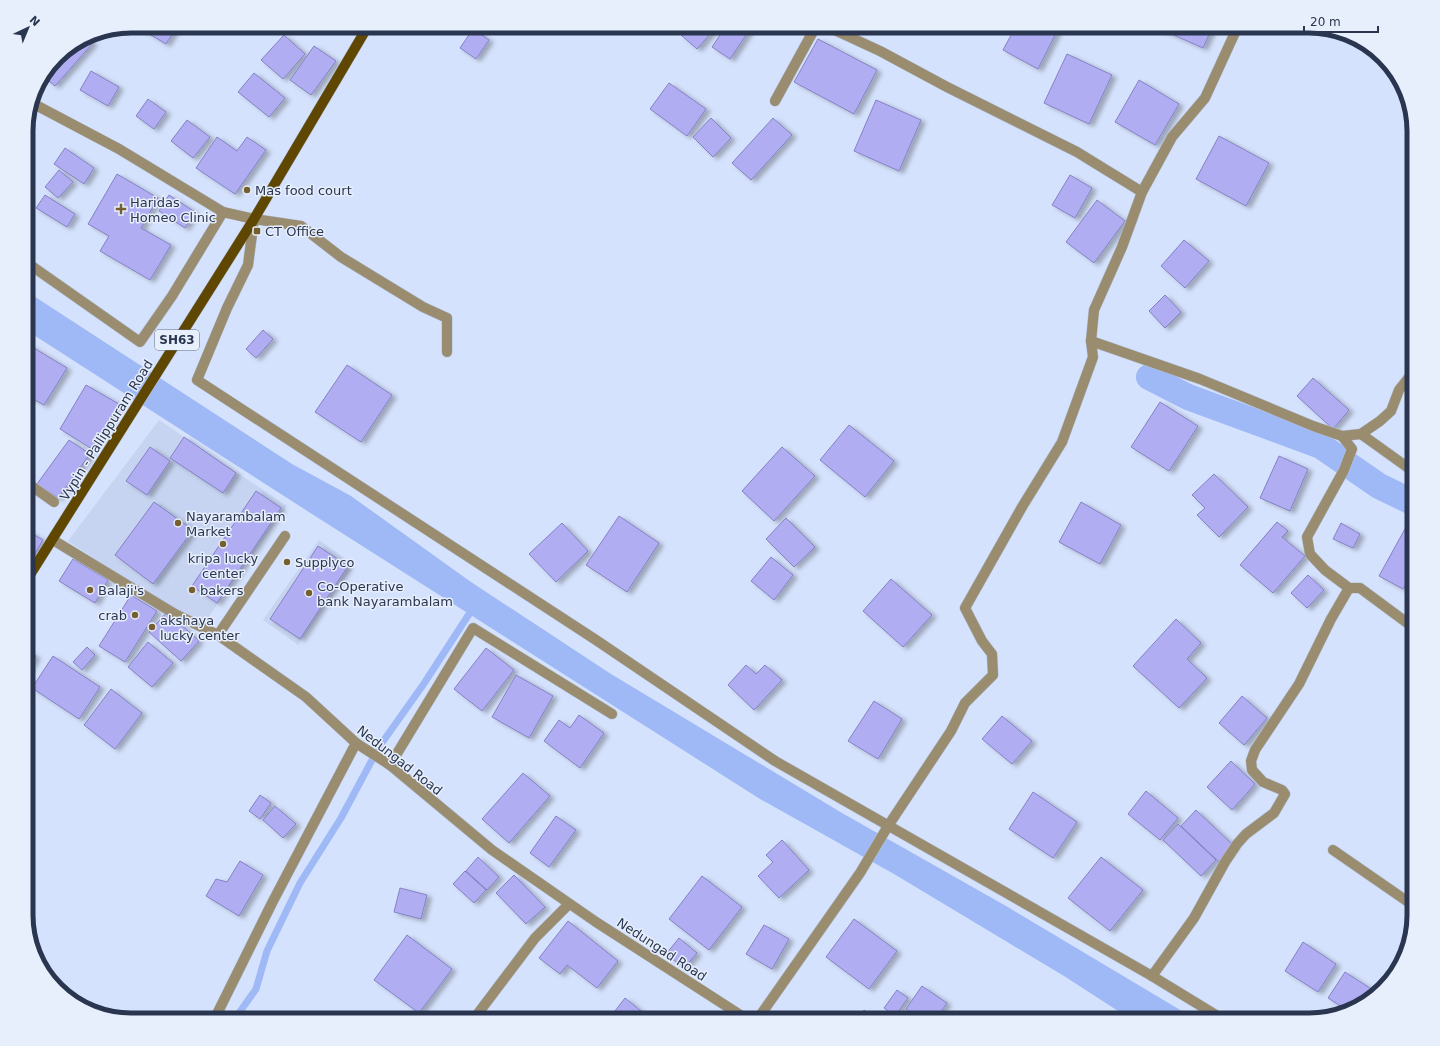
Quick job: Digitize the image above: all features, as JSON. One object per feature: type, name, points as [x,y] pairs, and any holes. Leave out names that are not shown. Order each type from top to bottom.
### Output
[{"type":"main road","name":"Vypin - Pallippuram Road","points":[[33,571],[254,219],[364,33]]},
{"type":"street","points":[[776,101],[812,33]]},
{"type":"street","points":[[842,33],[880,50],[947,87],[1078,152],[1142,192]]},
{"type":"street","points":[[762,1013],[860,873],[888,826],[951,731],[964,703],[993,675],[992,654],[982,641],[965,608],[1022,507],[1062,442],[1093,357],[1091,341],[1094,310],[1122,247],[1142,192],[1172,137],[1205,98],[1235,33]]},
{"type":"street","points":[[36,105],[119,149],[223,212],[254,219],[301,226],[341,257],[423,307],[447,318],[447,352]]},
{"type":"street","points":[[33,267],[140,342],[172,296],[223,212]]},
{"type":"street","points":[[254,219],[248,265],[227,308],[197,380],[596,640],[775,761],[1152,976],[1213,1013]]},
{"type":"street","points":[[1091,341],[1200,379],[1313,426],[1342,436],[1361,434],[1390,411],[1399,390],[1407,380]]},
{"type":"street","points":[[1361,434],[1407,467]]},
{"type":"street","points":[[1342,436],[1352,449],[1344,470],[1307,537],[1310,554],[1325,570],[1349,588],[1360,588],[1407,623]]},
{"type":"street","points":[[33,487],[54,502]]},
{"type":"street","points":[[218,635],[285,536]]},
{"type":"street","name":"Nedungad Road","points":[[53,540],[175,614],[218,635],[306,697],[360,746],[390,765],[492,850],[569,904],[737,1013]]},
{"type":"street","points":[[1152,976],[1194,918],[1225,862],[1237,844],[1246,834],[1274,813],[1283,799],[1285,794],[1282,790],[1263,782],[1252,770],[1251,761],[1255,750],[1299,684],[1331,618],[1349,588]]},
{"type":"street","points":[[390,765],[473,628],[612,714]]},
{"type":"street","points":[[219,1013],[272,903],[360,746]]},
{"type":"street","points":[[1333,850],[1407,901]]},
{"type":"street","points":[[478,1013],[535,938],[569,904]]},
{"type":"shaded area","name":"Nayarambalam Market","points":[[159,420],[287,506],[200,629],[68,541]]},
{"type":"shaded area","name":"Co-Operative bank Nayarambalam","points":[[319,540],[354,565],[298,645],[263,620]]},
{"type":"water","points":[[33,296],[292,464],[351,496],[471,582],[611,674],[842,813],[1006,906],[1185,1013],[1121,1013],[1064,976],[894,874],[760,799],[33,335]]},
{"type":"building","points":[[148,33],[173,33],[166,44]]},
{"type":"building","points":[[470,33],[479,33],[489,40],[476,59],[460,48]]},
{"type":"building","points":[[683,33],[711,33],[697,49],[681,35]]},
{"type":"building","points":[[721,33],[747,33],[730,59],[712,47]]},
{"type":"building","points":[[1012,33],[1056,33],[1038,69],[1003,50]]},
{"type":"building","points":[[1169,33],[1210,33],[1203,48]]},
{"type":"building","points":[[284,35],[305,54],[283,79],[261,60]]},
{"type":"building","points":[[818,39],[877,70],[854,114],[794,82]]},
{"type":"building","points":[[91,41],[93,43],[55,86],[48,80],[53,71],[66,57]]},
{"type":"building","points":[[314,46],[336,61],[311,95],[290,80]]},
{"type":"building","points":[[1067,54],[1112,75],[1089,124],[1044,103]]},
{"type":"building","points":[[91,71],[119,87],[108,106],[80,90]]},
{"type":"building","points":[[254,73],[285,98],[269,117],[238,92]]},
{"type":"building","points":[[1139,80],[1179,104],[1155,145],[1115,122]]},
{"type":"building","points":[[669,83],[706,109],[687,136],[650,109]]},
{"type":"building","points":[[148,99],[166,112],[154,129],[136,116]]},
{"type":"building","points":[[876,100],[921,120],[899,171],[854,151]]},
{"type":"building","points":[[711,118],[731,138],[713,157],[693,137]]},
{"type":"building","points":[[773,118],[792,135],[751,180],[732,163]]},
{"type":"building","points":[[187,120],[210,137],[193,158],[171,141]]},
{"type":"building","points":[[1219,136],[1269,163],[1246,206],[1196,179]]},
{"type":"building","points":[[217,137],[237,151],[247,137],[266,150],[235,194],[196,168]]},
{"type":"building","points":[[65,148],[94,168],[84,184],[54,164]]},
{"type":"building","points":[[59,170],[73,182],[58,198],[45,187]]},
{"type":"building","points":[[117,174],[158,198],[141,228],[171,245],[150,280],[100,251],[109,236],[88,224]]},
{"type":"building","points":[[1070,175],[1092,188],[1075,218],[1052,205]]},
{"type":"building","points":[[45,195],[75,214],[67,227],[36,208]]},
{"type":"building","points":[[169,195],[195,212],[185,228],[159,211]]},
{"type":"building","points":[[1097,200],[1125,221],[1094,263],[1066,242]]},
{"type":"building","points":[[1184,240],[1209,261],[1185,288],[1161,266]]},
{"type":"building","points":[[1165,295],[1181,312],[1165,328],[1149,311]]},
{"type":"building","points":[[263,330],[273,339],[256,358],[246,349]]},
{"type":"building","points":[[33,347],[67,368],[44,405],[33,399]]},
{"type":"building","points":[[347,365],[392,395],[361,442],[315,412]]},
{"type":"building","points":[[1313,378],[1349,410],[1333,429],[1297,396]]},
{"type":"building","points":[[86,385],[119,404],[92,449],[60,429]]},
{"type":"building","points":[[1160,402],[1198,426],[1169,471],[1131,447]]},
{"type":"building","points":[[849,425],[894,461],[865,497],[820,460]]},
{"type":"building","points":[[184,437],[236,473],[223,493],[170,458]]},
{"type":"building","points":[[69,440],[90,454],[58,498],[37,484]]},
{"type":"building","points":[[150,447],[170,461],[147,495],[126,481]]},
{"type":"building","points":[[782,447],[815,476],[774,521],[742,491]]},
{"type":"building","points":[[1279,456],[1308,469],[1290,511],[1260,498]]},
{"type":"building","points":[[1214,474],[1248,507],[1219,537],[1197,515],[1205,508],[1192,495]]},
{"type":"building","points":[[256,491],[281,508],[217,603],[192,586]]},
{"type":"building","points":[[154,502],[193,530],[153,584],[115,555]]},
{"type":"building","points":[[1081,502],[1121,525],[1100,564],[1059,542]]},
{"type":"building","points":[[619,516],[659,543],[627,592],[586,565]]},
{"type":"building","points":[[786,518],[815,547],[794,567],[766,539]]},
{"type":"building","points":[[1277,522],[1288,531],[1282,537],[1305,556],[1273,593],[1240,565]]},
{"type":"building","points":[[562,523],[588,551],[556,582],[529,554]]},
{"type":"building","points":[[1341,523],[1360,534],[1353,548],[1333,539]]},
{"type":"building","points":[[1407,525],[1407,582],[1403,589],[1379,576]]},
{"type":"building","points":[[33,534],[43,540],[33,557]]},
{"type":"building","name":"Co-Operative bank Nayarambalam","points":[[318,546],[348,566],[300,639],[270,619]]},
{"type":"building","points":[[771,557],[793,575],[774,600],[751,581]]},
{"type":"building","points":[[73,559],[108,580],[95,603],[59,581]]},
{"type":"building","points":[[1308,575],[1324,590],[1307,608],[1291,593]]},
{"type":"building","points":[[891,579],[932,615],[903,647],[863,611]]},
{"type":"building","points":[[131,595],[157,611],[125,662],[99,646]]},
{"type":"building","points":[[167,612],[199,641],[181,661],[149,632]]},
{"type":"building","points":[[1176,619],[1201,643],[1187,659],[1207,678],[1179,708],[1133,666]]},
{"type":"building","points":[[148,642],[173,663],[152,687],[128,667]]},
{"type":"building","points":[[87,647],[95,655],[82,670],[73,662]]},
{"type":"building","points":[[486,648],[514,670],[482,711],[454,689]]},
{"type":"building","points":[[33,654],[36,656],[33,661]]},
{"type":"building","points":[[53,656],[100,687],[79,719],[33,689]]},
{"type":"building","points":[[746,665],[756,674],[765,665],[782,680],[754,710],[728,685]]},
{"type":"building","points":[[516,675],[553,696],[529,738],[492,717]]},
{"type":"building","points":[[111,689],[142,713],[115,749],[84,725]]},
{"type":"building","points":[[1242,696],[1267,718],[1244,745],[1219,723]]},
{"type":"building","points":[[874,701],[902,719],[878,759],[848,741]]},
{"type":"building","points":[[579,715],[604,733],[580,768],[544,741],[559,720],[570,728]]},
{"type":"building","points":[[1002,716],[1032,741],[1012,764],[982,739]]},
{"type":"building","points":[[1231,761],[1255,784],[1232,810],[1207,787]]},
{"type":"building","points":[[523,773],[550,796],[509,843],[482,819]]},
{"type":"building","points":[[1146,791],[1178,818],[1160,840],[1128,814]]},
{"type":"building","points":[[1033,792],[1077,822],[1053,858],[1009,829]]},
{"type":"building","points":[[260,795],[271,803],[260,819],[249,811]]},
{"type":"building","points":[[275,806],[296,824],[283,838],[263,820]]},
{"type":"building","points":[[1196,810],[1234,846],[1219,862],[1181,826]]},
{"type":"building","points":[[556,816],[576,830],[549,867],[530,853]]},
{"type":"building","points":[[1178,824],[1216,860],[1201,876],[1163,840]]},
{"type":"building","points":[[782,840],[809,870],[779,898],[758,876],[773,862],[766,855]]},
{"type":"building","points":[[478,857],[499,877],[487,890],[466,871]]},
{"type":"building","points":[[1101,857],[1143,890],[1110,931],[1068,898]]},
{"type":"building","points":[[240,861],[263,875],[239,916],[206,896],[216,879],[227,882]]},
{"type":"building","points":[[465,871],[486,890],[474,903],[453,884]]},
{"type":"building","points":[[514,875],[545,907],[526,924],[496,893]]},
{"type":"building","points":[[702,876],[742,907],[709,950],[669,919]]},
{"type":"building","points":[[400,888],[427,895],[421,919],[394,912]]},
{"type":"building","points":[[854,919],[897,951],[869,989],[826,957]]},
{"type":"building","points":[[568,921],[618,961],[597,988],[567,965],[560,974],[539,958]]},
{"type":"building","points":[[764,925],[789,939],[772,969],[746,954]]},
{"type":"building","points":[[407,935],[452,969],[419,1013],[374,980]]},
{"type":"building","points":[[679,938],[697,953],[684,968],[666,954]]},
{"type":"building","points":[[1303,942],[1336,964],[1318,992],[1285,971]]},
{"type":"building","points":[[1345,972],[1372,990],[1342,1007],[1328,998]]},
{"type":"building","points":[[922,986],[947,1003],[940,1013],[911,1013],[906,1009]]},
{"type":"building","points":[[897,990],[908,998],[897,1013],[891,1013],[884,1008]]},
{"type":"building","points":[[625,998],[643,1013],[613,1013]]},
{"type":"waterway","points":[[1149,377],[1188,397],[1321,446],[1379,486],[1407,500]]},
{"type":"waterway","points":[[239,1013],[256,989],[267,951],[300,883],[341,818],[379,747],[423,685],[473,608]]},
{"type":"place","name":"Mas food court","points":[[247,190]]},
{"type":"place","name":"Haridas Homeo Clinic","points":[[121,209]]},
{"type":"place","name":"CT Office","points":[[257,231]]},
{"type":"place","name":"Nayarambalam Market","points":[[178,523]]},
{"type":"place","name":"kripa lucky center","points":[[223,544]]},
{"type":"place","name":"Supplyco","points":[[287,562]]},
{"type":"place","name":"Balaji's","points":[[90,590]]},
{"type":"place","name":"bakers","points":[[192,590]]},
{"type":"place","name":"Co-Operative bank Nayarambalam","points":[[309,593]]},
{"type":"place","name":"crab","points":[[135,615]]},
{"type":"place","name":"akshaya lucky center","points":[[152,627]]}]
